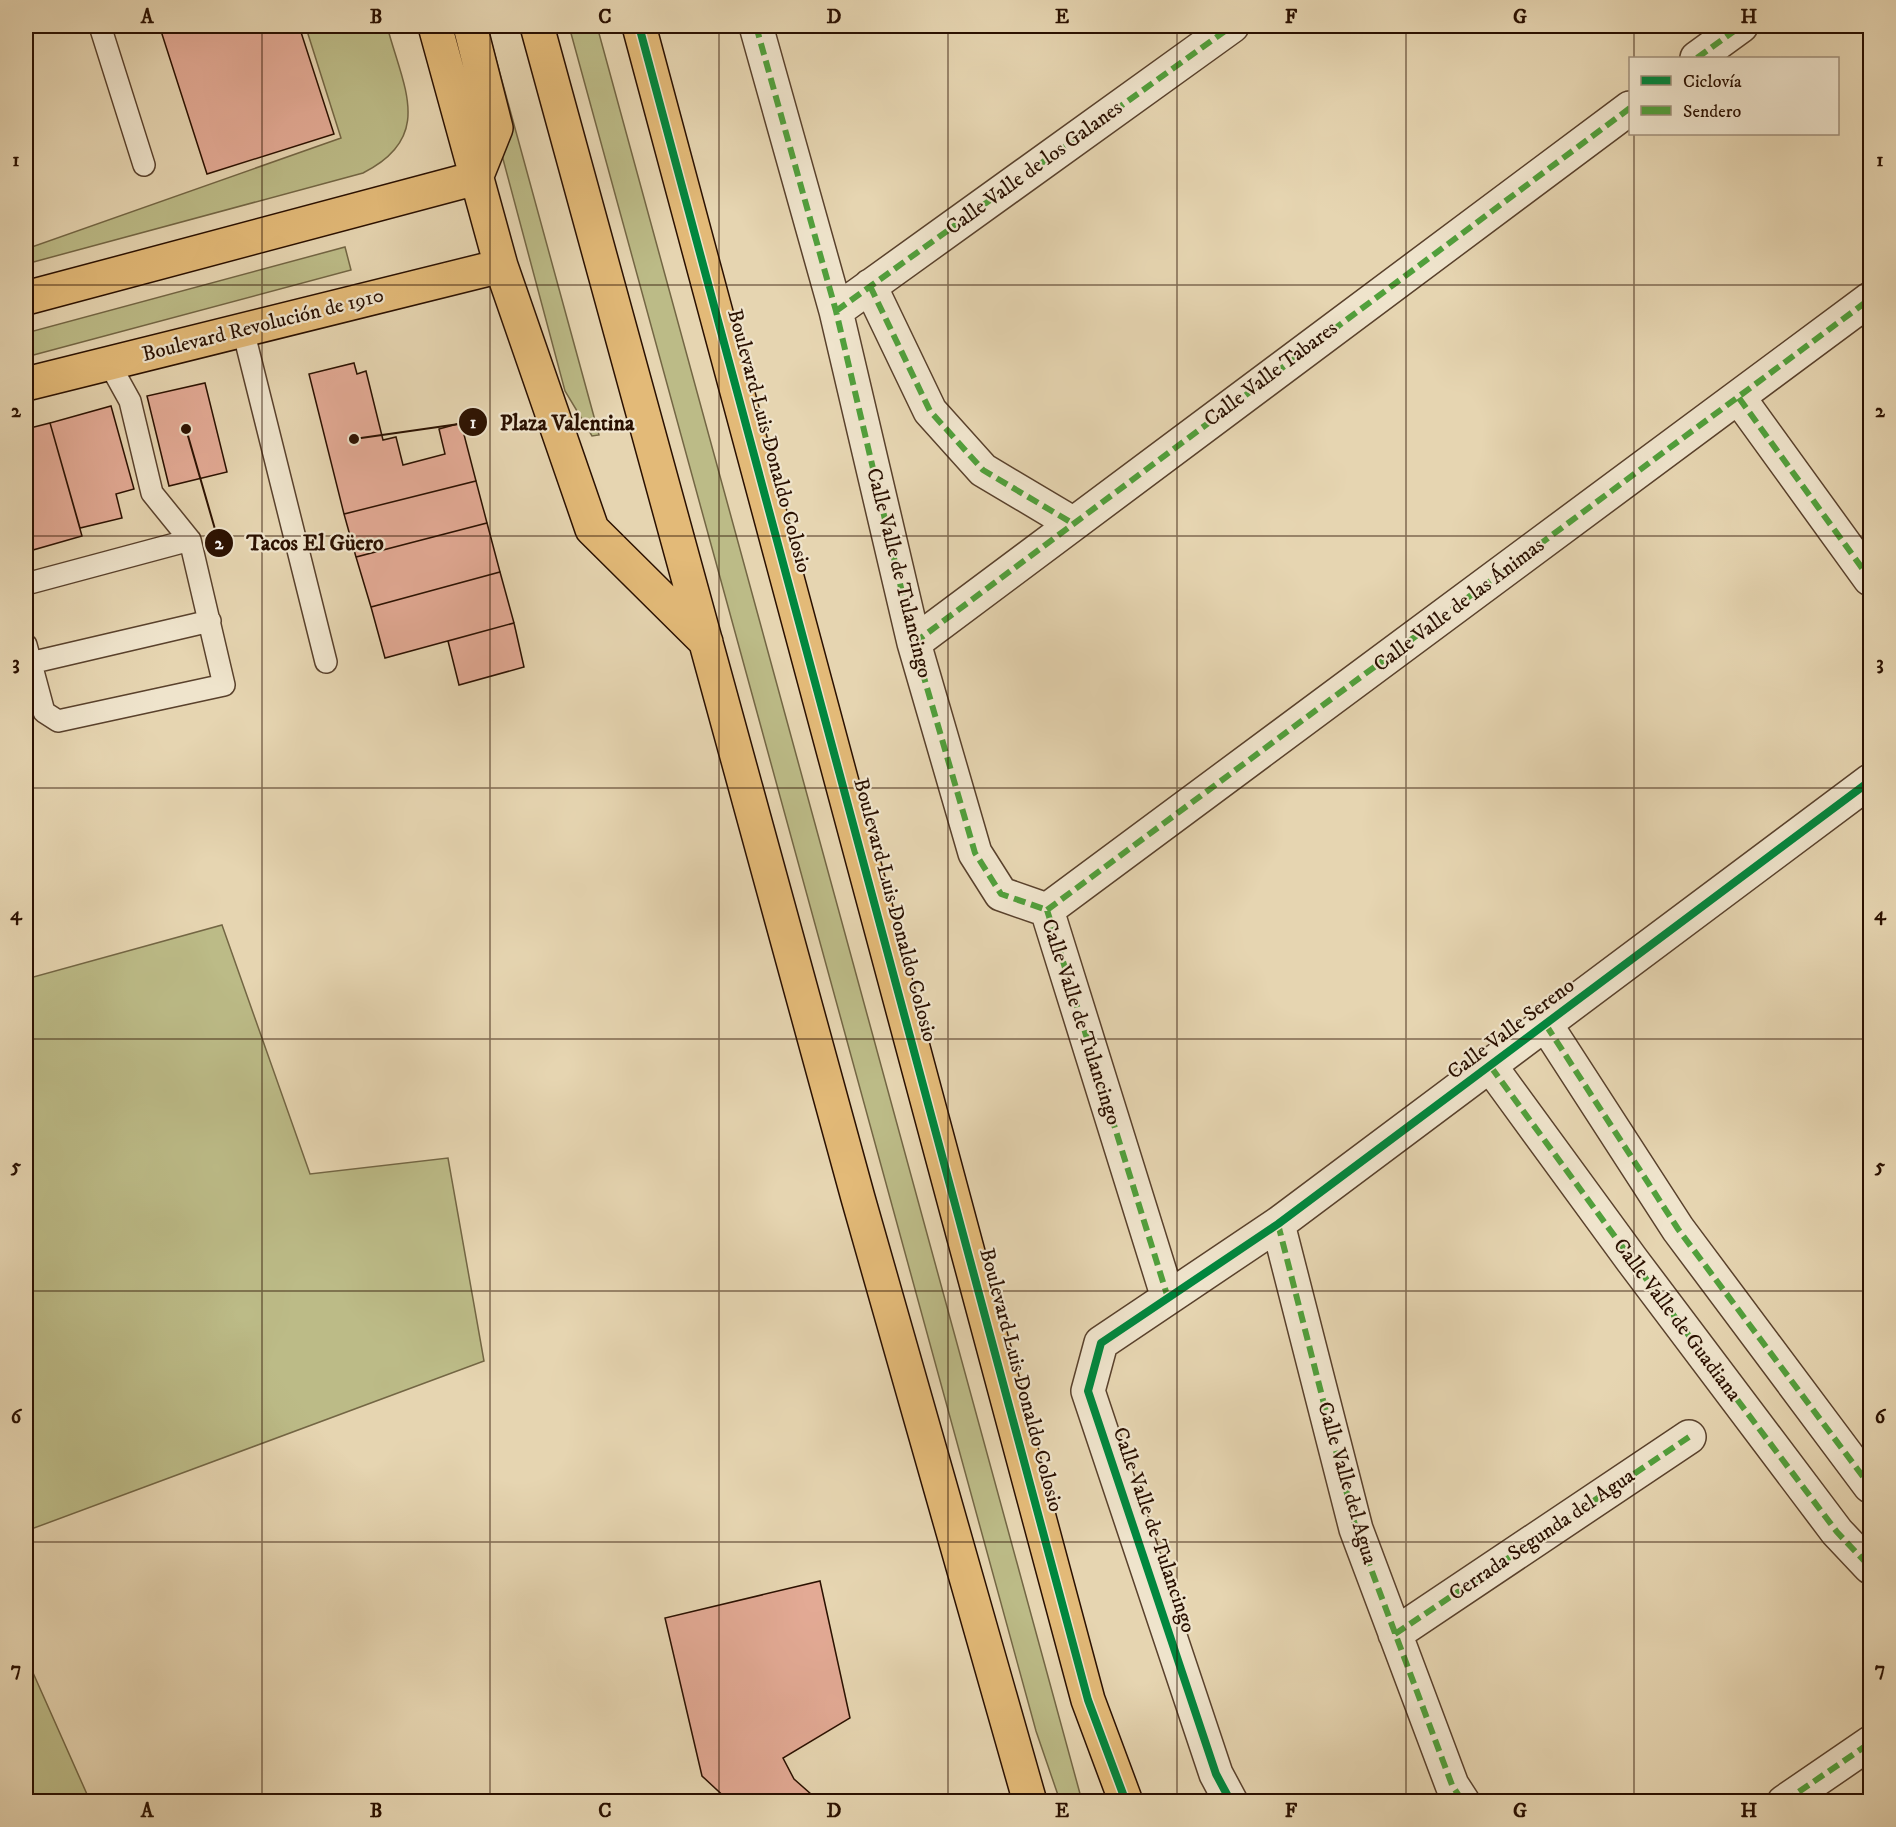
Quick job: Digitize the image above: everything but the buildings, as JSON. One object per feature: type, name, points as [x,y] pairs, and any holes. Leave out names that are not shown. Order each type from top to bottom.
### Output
[{"type":"main road","points":[[435,26],[501,266],[592,529],[708,644]]},
{"type":"main road","points":[[470,26],[496,128],[476,178]]},
{"type":"main road","points":[[537,26],[858,1198],[1026,1799]]},
{"type":"main road","name":"Boulevard Luis Donaldo Colosio","points":[[639,26],[1085,1688],[1126,1802]]},
{"type":"main road","points":[[26,298],[476,178]]},
{"type":"main road","name":"Boulevard Revolución de 1910","points":[[26,384],[501,266]]},
{"type":"street","name":"Calle Valle de Tulancingo","points":[[756,26],[836,311],[914,643],[975,853],[1001,894],[1047,910],[1168,1298],[1101,1343],[1088,1391],[1216,1774],[1231,1802]]},
{"type":"street","name":"Calle Valle de los Galanes","points":[[836,311],[1232,26]]},
{"type":"street","points":[[1698,57],[1741,26]]},
{"type":"street","name":"Calle Valle Tabares","points":[[914,643],[1629,109]]},
{"type":"street","points":[[870,286],[930,411],[983,470],[1072,523]]},
{"type":"street","name":"Calle Valle de las Ánimas","points":[[1047,910],[1870,299]]},
{"type":"street","points":[[1739,398],[1870,579]]},
{"type":"street","name":"Calle Valle Sereno","points":[[1168,1298],[1278,1224],[1491,1067],[1870,781]]},
{"type":"street","points":[[1546,1025],[1678,1229],[1870,1486]]},
{"type":"street","name":"Calle Valle de Guadiana","points":[[1491,1067],[1822,1513],[1870,1567]]},
{"type":"street","name":"Calle Valle del Agua","points":[[1278,1224],[1356,1529],[1452,1785],[1463,1802]]},
{"type":"street","name":"Cerrada Segunda del Agua","points":[[1395,1634],[1689,1437]]},
{"type":"street","points":[[1784,1802],[1870,1743]]},
{"type":"lane","points":[[99,26],[144,165]]},
{"type":"lane","points":[[243,330],[326,662]]},
{"type":"lane","points":[[109,363],[130,401],[152,493],[190,540],[210,621],[224,685],[58,721],[44,712],[28,654],[210,621]]},
{"type":"lane","points":[[26,585],[190,540]]},
{"type":"shaded area","points":[[312,26],[387,26],[400,70],[408,109],[406,127],[399,143],[385,159],[363,173],[26,264],[26,249],[341,138],[308,34]]},
{"type":"shaded area","points":[[480,26],[487,26],[599,435],[592,436],[565,391],[499,144]]},
{"type":"shaded area","points":[[569,26],[597,26],[1082,1801],[1060,1801],[1036,1731]]},
{"type":"shaded area","points":[[345,247],[351,270],[26,357],[26,333]]},
{"type":"shaded area","points":[[222,925],[310,1174],[448,1158],[484,1361],[26,1531],[26,979]]},
{"type":"shaded area","points":[[26,1657],[90,1801],[26,1801]]},
{"type":"marked path","points":[[756,26],[836,311],[914,643],[975,853],[1001,894],[1047,910]]},
{"type":"marked path","points":[[836,311],[1232,26]]},
{"type":"marked path","points":[[1698,57],[1741,26]]},
{"type":"marked path","points":[[914,643],[1629,109]]},
{"type":"marked path","points":[[870,286],[930,411],[983,470],[1072,523]]},
{"type":"marked path","points":[[1047,910],[1870,299]]},
{"type":"marked path","points":[[1739,398],[1870,579]]},
{"type":"marked path","points":[[1047,910],[1168,1298]]},
{"type":"marked path","points":[[1546,1025],[1678,1229],[1870,1486]]},
{"type":"marked path","points":[[1491,1067],[1632,1260],[1837,1532],[1870,1567]]},
{"type":"marked path","points":[[1278,1224],[1356,1529],[1452,1785],[1463,1802]]},
{"type":"marked path","points":[[1395,1634],[1689,1437]]},
{"type":"marked path","points":[[1784,1802],[1870,1743]]},
{"type":"cycle path","points":[[639,26],[1088,1700],[1126,1802]]},
{"type":"cycle path","points":[[1231,1802],[1216,1774],[1088,1391],[1101,1343],[1278,1224],[1870,781]]},
{"type":"place","name":"Tacos El Güero","points":[[186,429]]},
{"type":"place","name":"Plaza Valentina","points":[[354,439]]}]
